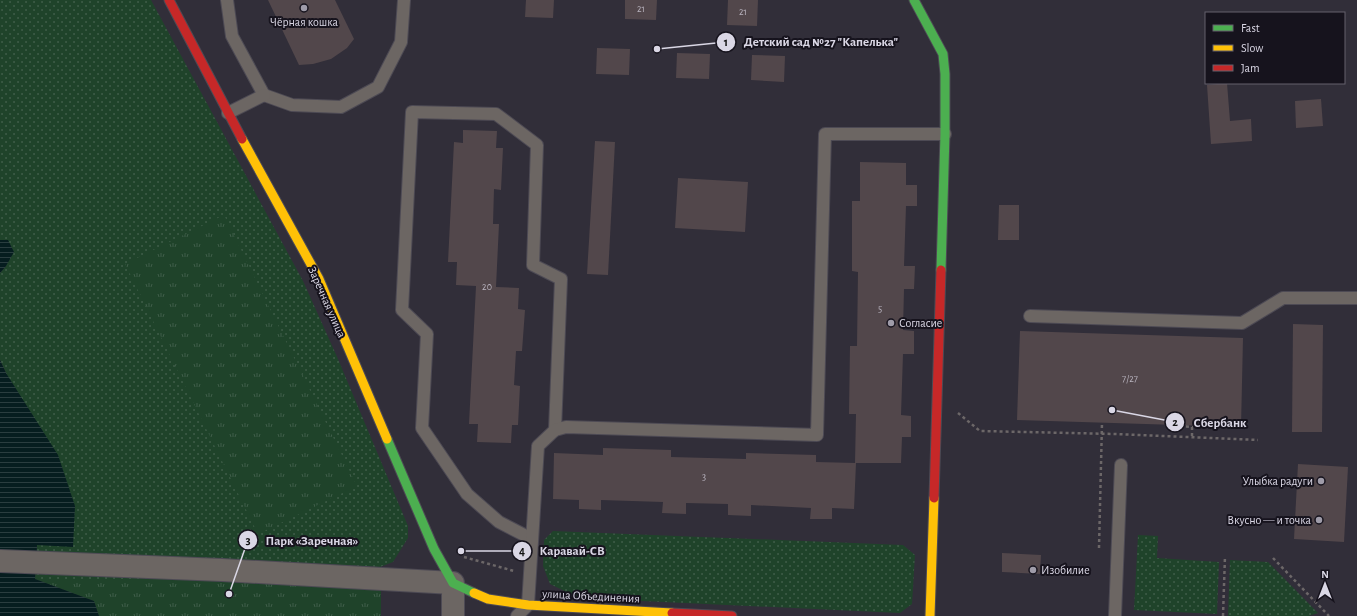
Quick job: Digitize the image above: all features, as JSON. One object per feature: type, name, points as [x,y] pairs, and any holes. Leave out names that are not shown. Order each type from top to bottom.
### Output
[{"type":"street","name":"Заречная улица","points":[[169,0],[228,113],[319,279],[434,549],[453,583],[453,616]]},
{"type":"street","points":[[914,0],[943,54],[945,74],[946,134],[930,616]]},
{"type":"street","points":[[0,561],[222,570],[453,583]]},
{"type":"street","name":"улица Объединения","points":[[453,583],[488,599],[569,611],[732,616]]},
{"type":"lane","points":[[227,0],[232,36],[264,95],[292,105],[341,107],[378,87],[401,42],[404,0]]},
{"type":"lane","points":[[228,113],[264,95]]},
{"type":"lane","points":[[532,539],[499,522],[467,494],[422,428],[427,334],[402,310],[412,112],[496,114],[537,145],[533,265],[561,279],[555,430]]},
{"type":"lane","points":[[517,616],[528,605],[538,446],[555,430],[566,427],[817,435],[825,134],[946,134]]},
{"type":"lane","points":[[1030,316],[1242,323],[1283,298],[1357,298]]},
{"type":"lane","points":[[1114,616],[1121,465]]},
{"type":"path","points":[[937,395],[980,431],[1258,440]]},
{"type":"path","points":[[1099,551],[1102,423]]},
{"type":"path","points":[[1168,424],[1192,427],[1192,438]]},
{"type":"path","points":[[1222,616],[1225,556]]},
{"type":"path","points":[[464,557],[530,575]]},
{"type":"path","points":[[1272,558],[1329,616]]},
{"type":"green space","points":[[0,0],[151,0],[303,281],[338,359],[408,526],[408,538],[393,562],[380,567],[223,559],[222,580],[381,616],[99,616],[94,601],[35,579],[37,545],[6,373],[0,360],[0,273],[6,266],[8,240],[0,240]]},
{"type":"green space","points":[[224,215],[357,486],[258,534],[125,264]]},
{"type":"green space","points":[[553,531],[903,545],[915,555],[912,604],[900,613],[579,598],[550,584],[543,566],[544,540]]},
{"type":"green space","points":[[1138,535],[1158,536],[1157,558],[1219,562],[1217,614],[1134,610]]},
{"type":"green space","points":[[1230,560],[1268,562],[1318,613],[1309,616],[1228,616]]},
{"type":"green space","points":[[35,579],[222,580],[381,588],[381,616],[99,616],[94,601]]},
{"type":"shaded area","points":[[0,240],[8,240],[14,252],[0,273]]},
{"type":"shaded area","points":[[0,360],[6,373],[58,455],[75,506],[73,547],[37,545],[35,579],[94,601],[99,616],[0,616]]},
{"type":"building","points":[[268,0],[335,0],[354,39],[347,48],[331,59],[313,64],[299,65]]},
{"type":"building","points":[[526,0],[554,0],[553,18],[525,17]]},
{"type":"building","points":[[625,0],[657,0],[656,20],[625,19]]},
{"type":"building","points":[[728,0],[758,0],[757,26],[727,25]]},
{"type":"building","points":[[597,48],[630,49],[629,75],[596,74]]},
{"type":"building","points":[[677,53],[710,54],[709,79],[676,78]]},
{"type":"building","points":[[752,55],[785,56],[784,82],[751,80]]},
{"type":"building","points":[[1227,84],[1230,121],[1251,119],[1252,141],[1211,144],[1207,85]]},
{"type":"building","points":[[1321,99],[1323,126],[1296,128],[1295,101]]},
{"type":"building","points":[[463,130],[497,131],[496,148],[503,148],[501,190],[494,189],[493,224],[499,224],[496,287],[519,288],[518,309],[525,310],[522,351],[516,351],[514,385],[520,386],[518,425],[512,425],[511,443],[477,442],[478,424],[469,424],[476,286],[456,285],[457,262],[448,262],[454,142],[463,143]]},
{"type":"building","points":[[595,141],[615,142],[608,275],[587,274]]},
{"type":"building","points":[[860,162],[906,163],[906,185],[917,185],[917,206],[906,206],[904,266],[915,266],[914,289],[904,289],[903,330],[914,331],[914,354],[903,354],[901,415],[911,416],[911,437],[902,437],[901,463],[855,463],[856,414],[849,414],[850,346],[857,346],[858,272],[852,271],[852,201],[860,201]]},
{"type":"building","points":[[678,178],[748,182],[745,232],[675,228]]},
{"type":"building","points":[[999,205],[1019,205],[1019,240],[998,240]]},
{"type":"building","points":[[1293,324],[1323,325],[1322,432],[1292,432]]},
{"type":"building","points":[[1020,331],[1243,338],[1241,427],[1017,420]]},
{"type":"building","points":[[603,448],[671,450],[671,457],[746,459],[746,453],[816,455],[816,462],[856,463],[854,509],[832,508],[832,519],[810,519],[811,508],[751,505],[751,516],[728,515],[728,504],[686,503],[686,514],[662,513],[663,502],[601,500],[601,510],[579,509],[579,500],[553,499],[554,453],[603,455]]},
{"type":"building","points":[[1298,464],[1348,467],[1344,542],[1294,539]]},
{"type":"building","points":[[1002,553],[1041,555],[1040,574],[1002,572]]},
{"type":"traffic: fast","points":[[914,0],[943,54],[945,74],[945,134],[941,270]]},
{"type":"traffic: fast","points":[[387,439],[434,549],[453,583],[474,593]]},
{"type":"traffic: slow","points":[[242,139],[319,279],[387,439]]},
{"type":"traffic: slow","points":[[930,616],[934,498]]},
{"type":"traffic: slow","points":[[474,593],[488,599],[528,605],[672,613]]},
{"type":"traffic: jam","points":[[169,0],[242,139]]},
{"type":"traffic: jam","points":[[934,498],[941,270]]},
{"type":"traffic: jam","points":[[672,613],[732,616]]},
{"type":"place","name":"Чёрная кошка","points":[[304,8]]},
{"type":"place","name":"Детский сад №27 \"Капелька\"","points":[[657,49]]},
{"type":"place","name":"Согласие","points":[[891,323]]},
{"type":"place","name":"Сбербанк","points":[[1112,410]]},
{"type":"place","name":"Улыбка радуги","points":[[1321,481]]},
{"type":"place","name":"Вкусно — и точка","points":[[1319,520]]},
{"type":"place","name":"Каравай-СВ","points":[[461,551]]},
{"type":"place","name":"Изобилие","points":[[1033,570]]},
{"type":"place","name":"Парк «Заречная»","points":[[229,594]]}]
